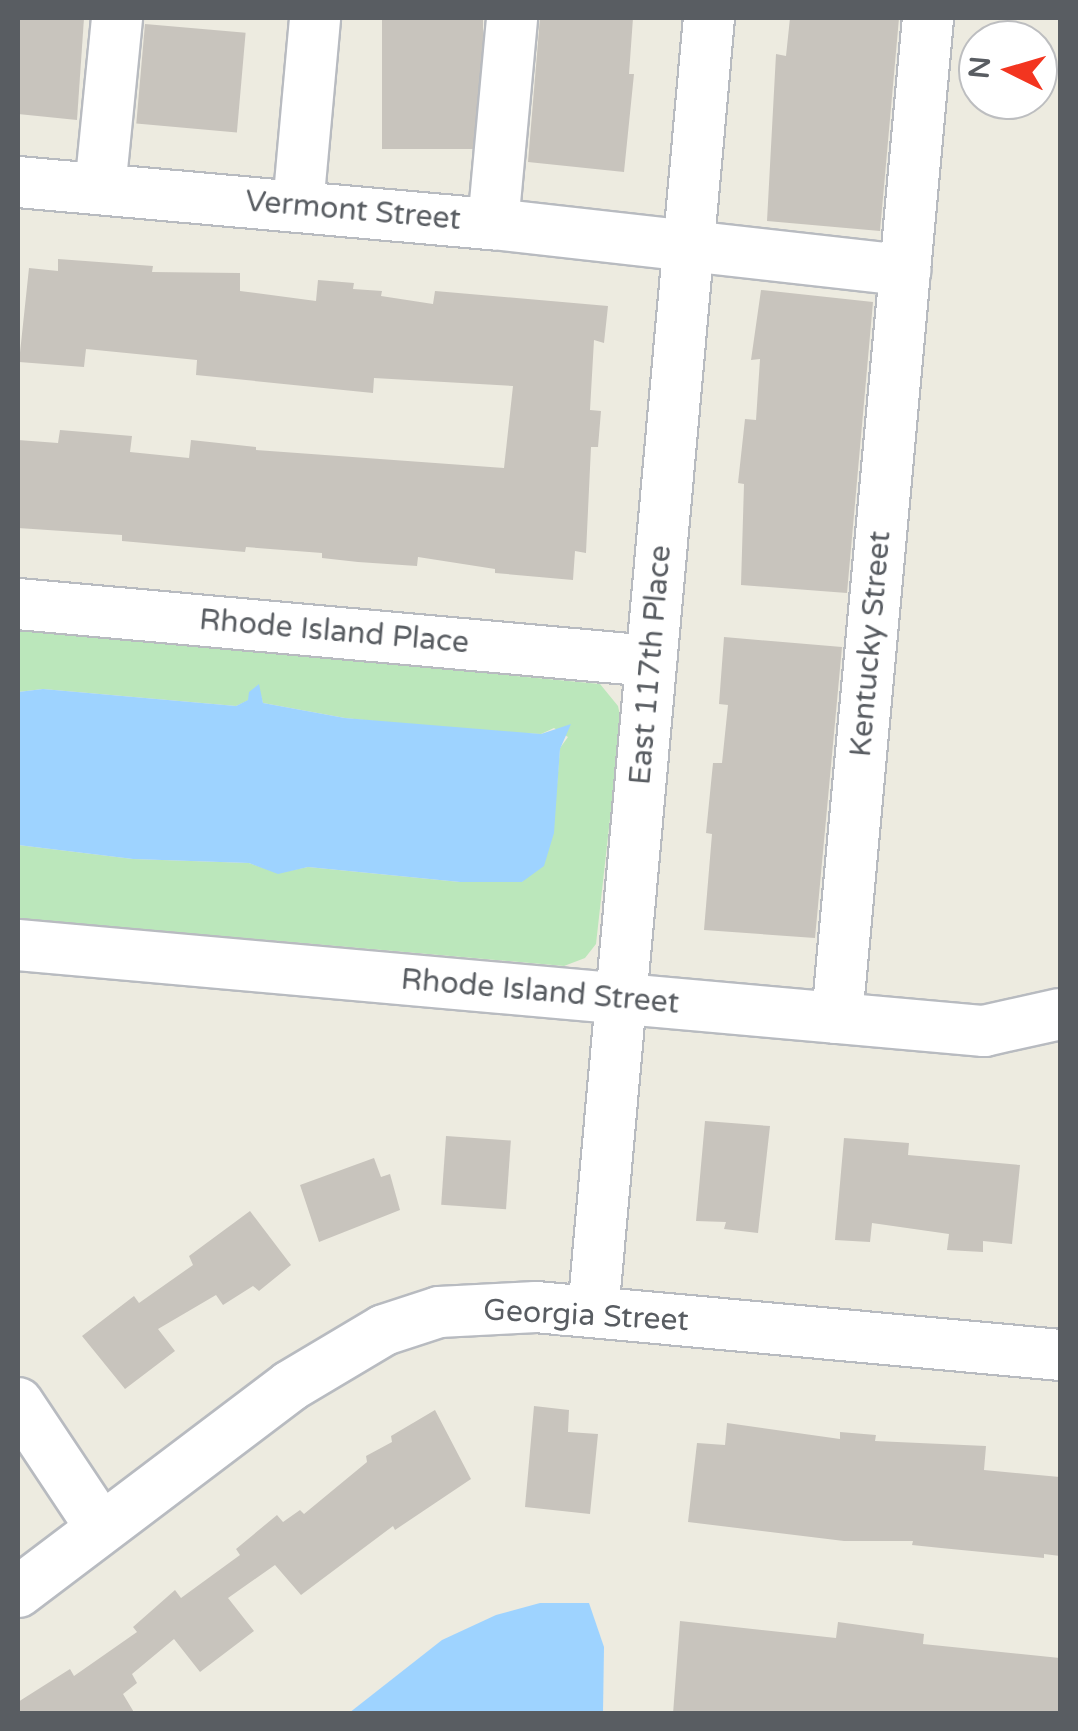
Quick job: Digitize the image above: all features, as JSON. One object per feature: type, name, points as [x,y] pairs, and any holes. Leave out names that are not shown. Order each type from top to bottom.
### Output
[{"type":"street","points":[[100,189],[117,18]]},
{"type":"street","points":[[298,206],[315,18]]},
{"type":"street","points":[[493,224],[512,18]]},
{"type":"street","name":"East 117th Place","points":[[593,1312],[709,18]]},
{"type":"street","name":"Kentucky Street","points":[[837,1018],[928,18]]},
{"type":"street","name":"Vermont Street","points":[[18,182],[493,224],[905,270]]},
{"type":"street","name":"Rhode Island Place","points":[[18,604],[651,661]]},
{"type":"street","name":"Rhode Island Street","points":[[18,946],[984,1031],[1060,1014]]},
{"type":"street","name":"Georgia Street","points":[[18,1592],[290,1386],[384,1330],[439,1312],[481,1308],[593,1312],[1060,1355]]},
{"type":"street","points":[[18,1403],[101,1528]]},
{"type":"green space","points":[[18,628],[600,684],[618,706],[621,720],[596,944],[585,958],[564,966],[18,918],[18,845],[133,859],[249,863],[278,873],[308,867],[460,882],[522,882],[557,785],[560,748],[568,737],[554,728],[541,734],[345,718],[263,703],[258,685],[249,700],[236,706],[43,689],[18,692]]},
{"type":"water","points":[[259,684],[263,703],[345,718],[541,734],[571,724],[560,749],[554,833],[544,866],[522,882],[460,882],[308,867],[278,874],[249,863],[133,859],[18,845],[18,692],[43,689],[236,706],[248,700],[249,692]]},
{"type":"water","points":[[540,1603],[589,1603],[604,1647],[603,1713],[349,1713],[442,1640],[496,1615]]},
{"type":"building","points":[[18,18],[84,18],[77,120],[18,114]]},
{"type":"building","points":[[382,18],[483,18],[483,149],[382,149]]},
{"type":"building","points":[[540,18],[633,18],[629,74],[634,74],[624,172],[528,162]]},
{"type":"building","points":[[790,18],[899,18],[880,231],[767,221],[776,54],[786,56]]},
{"type":"building","points":[[145,24],[246,33],[237,132],[136,124]]},
{"type":"building","points":[[58,259],[153,266],[152,272],[240,273],[240,291],[316,301],[318,280],[354,283],[353,289],[382,291],[381,296],[433,304],[435,291],[608,306],[604,343],[594,340],[590,410],[601,411],[598,447],[591,447],[586,553],[575,551],[573,580],[495,573],[495,569],[418,557],[417,566],[358,562],[322,558],[322,553],[246,547],[245,552],[122,541],[122,535],[18,528],[18,440],[58,443],[60,430],[132,436],[130,452],[189,458],[191,440],[256,450],[504,468],[513,386],[374,378],[373,393],[196,375],[197,360],[86,349],[84,367],[19,362],[29,268],[58,271]]},
{"type":"building","points":[[761,290],[873,302],[847,593],[741,585],[744,484],[738,483],[745,419],[756,420],[760,359],[751,360]]},
{"type":"building","points":[[724,637],[842,647],[815,938],[704,930],[712,834],[706,833],[713,763],[722,763],[728,705],[719,704]]},
{"type":"building","points":[[705,1121],[770,1126],[758,1233],[724,1229],[726,1222],[696,1221]]},
{"type":"building","points":[[446,1136],[511,1141],[506,1209],[441,1205]]},
{"type":"building","points":[[844,1138],[909,1143],[908,1155],[1020,1165],[1012,1244],[983,1241],[983,1252],[947,1250],[949,1234],[872,1223],[870,1242],[835,1240]]},
{"type":"building","points":[[374,1158],[381,1177],[390,1174],[400,1210],[319,1242],[300,1185]]},
{"type":"building","points":[[250,1211],[291,1265],[259,1291],[253,1286],[223,1305],[216,1295],[158,1329],[175,1351],[125,1389],[82,1336],[134,1296],[139,1303],[193,1265],[189,1256]]},
{"type":"building","points":[[534,1406],[569,1410],[568,1432],[598,1434],[590,1514],[525,1507]]},
{"type":"building","points":[[435,1410],[471,1479],[395,1530],[393,1526],[301,1595],[275,1565],[228,1598],[254,1631],[200,1672],[174,1639],[132,1674],[137,1683],[123,1694],[135,1714],[18,1714],[18,1702],[70,1669],[74,1676],[137,1632],[133,1627],[175,1590],[181,1598],[240,1555],[236,1549],[277,1515],[283,1522],[300,1510],[304,1514],[367,1462],[366,1456],[392,1442],[391,1436]]},
{"type":"building","points":[[727,1423],[840,1439],[840,1432],[876,1435],[875,1441],[986,1446],[984,1470],[1060,1477],[1060,1556],[1044,1554],[1044,1558],[912,1545],[913,1541],[844,1541],[688,1522],[697,1443],[725,1445]]},
{"type":"building","points":[[680,1621],[836,1638],[838,1622],[924,1634],[923,1644],[1060,1658],[1060,1714],[673,1714]]}]
